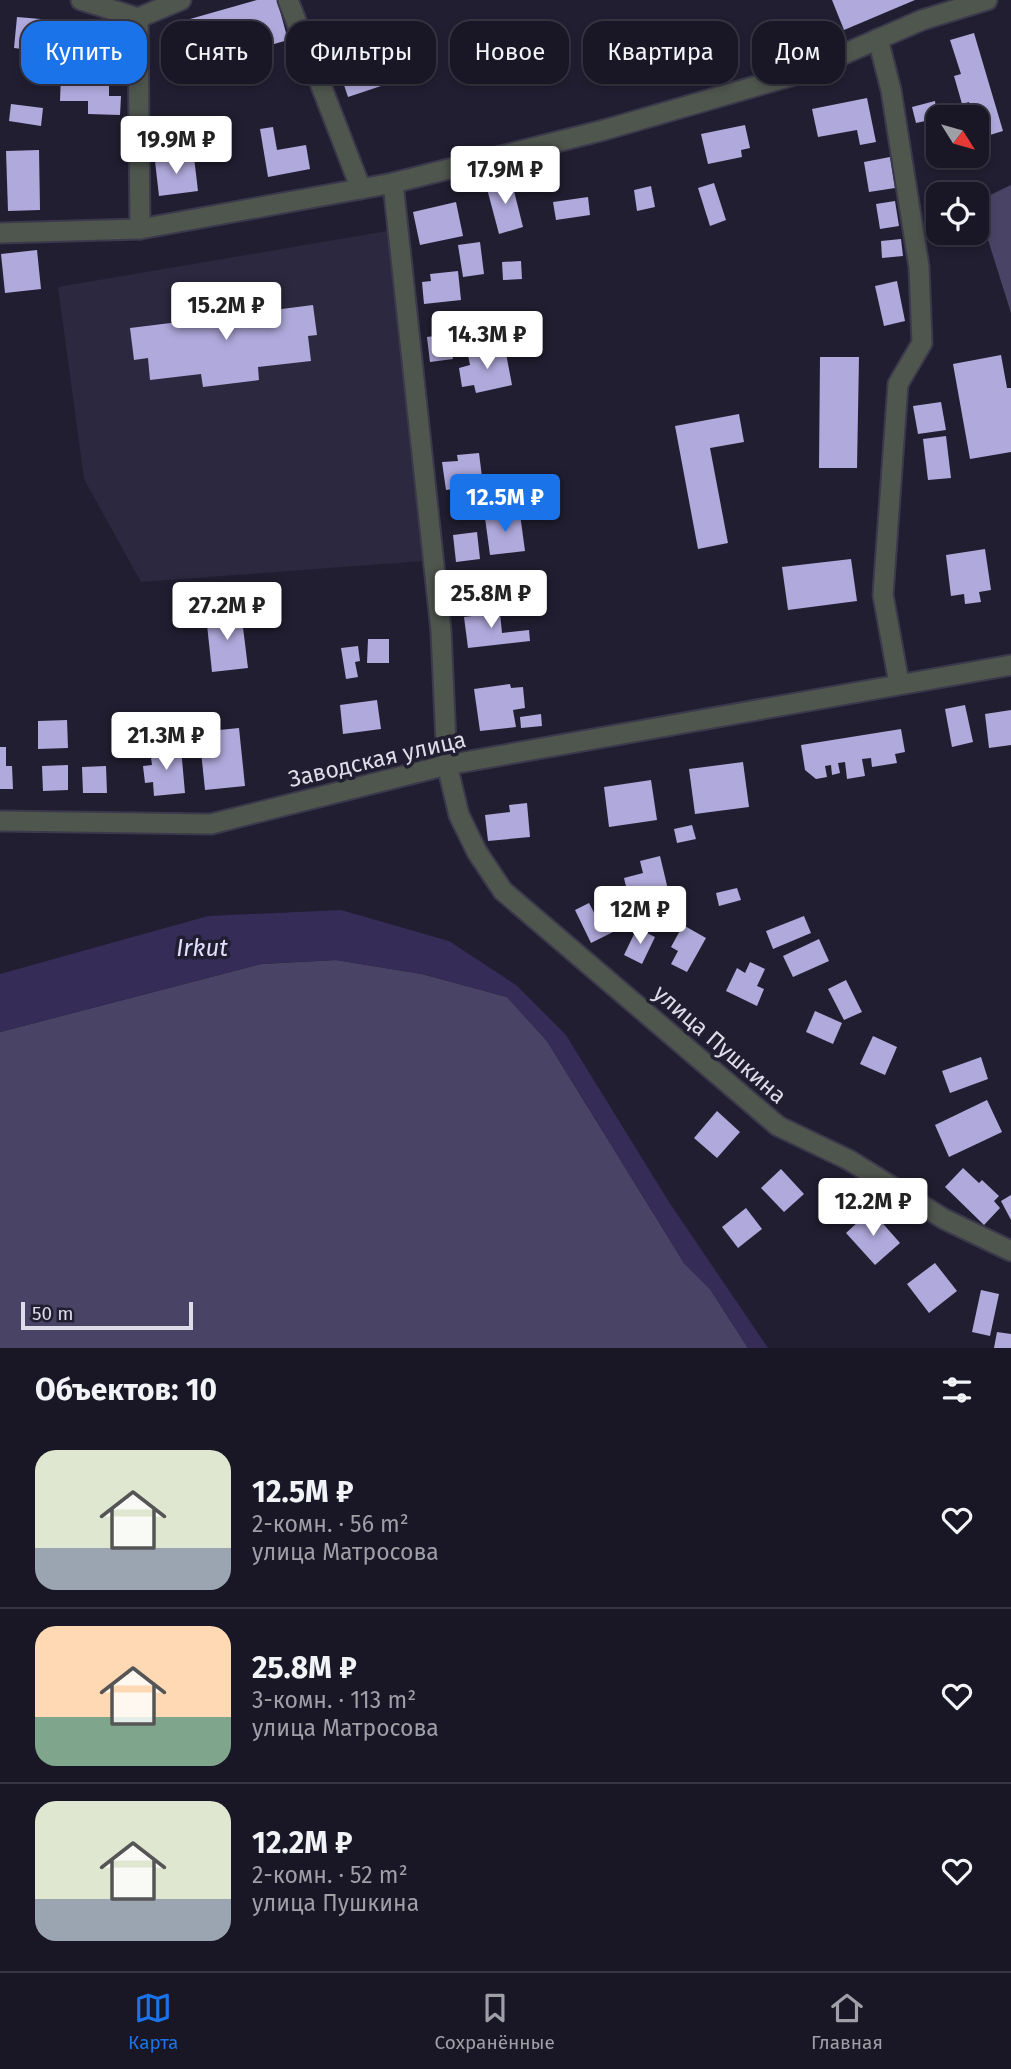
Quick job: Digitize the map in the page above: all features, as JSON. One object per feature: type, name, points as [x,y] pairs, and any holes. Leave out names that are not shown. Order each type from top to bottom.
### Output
[{"type":"street","points":[[81,0],[138,18],[181,0]]},
{"type":"street","points":[[288,0],[361,189]]},
{"type":"street","points":[[0,233],[140,229],[393,183],[604,130],[799,74],[922,20],[987,0]]},
{"type":"street","points":[[138,18],[140,229]]},
{"type":"street","points":[[878,39],[891,90],[919,267],[922,343],[898,384],[883,595],[899,683]]},
{"type":"street","name":"улица Пушкина","points":[[393,183],[441,631],[447,765],[459,815],[477,852],[503,891],[778,1126],[849,1160],[944,1219],[1011,1251]]},
{"type":"street","name":"Заводская улица","points":[[0,821],[211,824],[447,765],[899,683],[1011,666]]},
{"type":"shaded area","points":[[1011,185],[1011,313],[989,243],[989,196]]},
{"type":"shaded area","points":[[387,231],[423,561],[141,582],[84,479],[58,287]]},
{"type":"shaded area","points":[[336,960],[422,974],[507,997],[547,1041],[684,1263],[710,1289],[748,1348],[0,1348],[0,1032],[261,964]]},
{"type":"water","name":"Irkut","points":[[341,910],[449,941],[516,985],[566,1035],[669,1202],[768,1348],[748,1348],[710,1289],[684,1263],[547,1041],[507,997],[422,974],[336,960],[261,964],[0,1032],[0,974],[208,916]]},
{"type":"building","points":[[257,0],[277,0],[286,41],[272,45],[272,21],[190,19]]},
{"type":"building","points":[[832,0],[915,0],[845,30],[845,21],[840,21]]},
{"type":"building","points":[[17,17],[52,20],[21,21],[21,49],[14,48]]},
{"type":"building","points":[[974,33],[1003,131],[989,135],[989,105],[970,105],[969,102],[962,104],[954,76],[961,74],[950,40]]},
{"type":"building","points":[[61,84],[109,84],[109,96],[121,96],[120,115],[88,114],[88,101],[60,101]]},
{"type":"building","points":[[344,84],[387,84],[348,97]]},
{"type":"building","points":[[867,98],[876,142],[860,145],[857,130],[818,137],[812,109]]},
{"type":"building","points":[[935,101],[936,105],[926,105],[926,121],[916,123],[912,107]]},
{"type":"building","points":[[11,104],[43,108],[41,126],[9,121]]},
{"type":"building","points":[[745,125],[750,148],[741,150],[742,157],[708,164],[701,134]]},
{"type":"building","points":[[273,127],[277,150],[306,145],[310,169],[268,177],[260,129]]},
{"type":"building","points":[[39,150],[40,210],[8,211],[6,151]]},
{"type":"building","points":[[194,157],[198,191],[159,196],[155,161]]},
{"type":"building","points":[[890,157],[895,188],[869,192],[864,162]]},
{"type":"building","points":[[511,179],[523,227],[499,234],[486,185]]},
{"type":"building","points":[[714,183],[726,220],[710,226],[698,188]]},
{"type":"building","points":[[651,186],[655,207],[637,211],[634,190]]},
{"type":"building","points":[[588,197],[590,215],[556,220],[553,202]]},
{"type":"building","points":[[895,201],[899,226],[880,229],[876,204]]},
{"type":"building","points":[[456,202],[463,236],[420,245],[413,212]]},
{"type":"building","points":[[901,239],[903,256],[882,258],[881,241]]},
{"type":"building","points":[[480,242],[484,274],[463,277],[458,245]]},
{"type":"building","points":[[37,250],[41,289],[5,293],[1,254]]},
{"type":"building","points":[[521,261],[522,279],[503,280],[502,262]]},
{"type":"building","points":[[458,271],[461,300],[424,304],[422,282],[431,281],[430,274]]},
{"type":"building","points":[[897,281],[905,321],[884,326],[875,286]]},
{"type":"building","points":[[249,297],[251,313],[313,305],[317,335],[308,336],[311,361],[258,367],[259,380],[203,387],[201,374],[150,380],[148,358],[134,360],[130,328],[195,320],[193,304]]},
{"type":"building","points":[[449,334],[453,359],[430,362],[427,337]]},
{"type":"building","points":[[505,348],[512,385],[476,393],[474,385],[462,387],[459,368],[470,365],[468,355]]},
{"type":"building","points":[[1001,355],[1007,388],[1011,388],[1011,452],[970,459],[953,364]]},
{"type":"building","points":[[820,357],[859,357],[857,468],[819,468]]},
{"type":"building","points":[[941,402],[946,430],[918,434],[913,406]]},
{"type":"building","points":[[739,414],[744,442],[710,448],[728,543],[698,549],[675,426]]},
{"type":"building","points":[[946,436],[951,478],[928,480],[923,439]]},
{"type":"building","points":[[479,453],[482,477],[471,478],[472,487],[446,490],[442,462],[458,461],[457,455]]},
{"type":"building","points":[[490,489],[493,506],[453,513],[450,495]]},
{"type":"building","points":[[520,514],[525,551],[490,555],[485,518]]},
{"type":"building","points":[[477,532],[480,559],[456,562],[453,535]]},
{"type":"building","points":[[985,549],[991,590],[979,592],[981,602],[965,604],[964,594],[951,596],[946,555]]},
{"type":"building","points":[[851,559],[857,601],[788,610],[782,567]]},
{"type":"building","points":[[499,602],[502,633],[529,630],[530,641],[468,648],[464,617],[489,614],[487,604]]},
{"type":"building","points":[[241,611],[248,668],[212,672],[206,615]]},
{"type":"building","points":[[368,639],[389,639],[389,663],[367,663]]},
{"type":"building","points":[[358,646],[360,661],[355,662],[358,677],[346,679],[341,648]]},
{"type":"building","points":[[510,684],[511,688],[523,687],[525,708],[513,710],[516,727],[480,731],[474,689]]},
{"type":"building","points":[[377,700],[381,729],[343,734],[340,705]]},
{"type":"building","points":[[965,705],[973,742],[952,747],[945,709]]},
{"type":"building","points":[[1011,710],[1011,745],[989,748],[985,714]]},
{"type":"building","points":[[541,714],[542,726],[521,728],[520,717]]},
{"type":"building","points":[[67,720],[68,748],[38,749],[38,721]]},
{"type":"building","points":[[239,728],[245,786],[205,790],[199,732]]},
{"type":"building","points":[[901,729],[905,752],[895,754],[897,763],[872,767],[871,758],[862,759],[865,776],[847,779],[845,762],[838,763],[840,773],[832,775],[831,765],[825,766],[827,777],[816,779],[805,770],[801,745]]},
{"type":"building","points":[[0,747],[6,747],[6,766],[12,766],[13,789],[0,789]]},
{"type":"building","points":[[181,748],[185,793],[154,796],[153,782],[145,783],[143,766],[152,765],[150,750]]},
{"type":"building","points":[[743,762],[749,807],[695,814],[689,769]]},
{"type":"building","points":[[68,765],[68,790],[43,791],[42,766]]},
{"type":"building","points":[[106,766],[107,793],[83,793],[82,767]]},
{"type":"building","points":[[651,780],[657,820],[609,827],[604,787]]},
{"type":"building","points":[[527,803],[530,837],[488,841],[485,815],[510,812],[509,805]]},
{"type":"building","points":[[692,825],[696,839],[677,843],[674,829]]},
{"type":"building","points":[[660,856],[671,902],[632,912],[624,878],[643,873],[640,861]]},
{"type":"building","points":[[737,888],[741,900],[719,906],[716,893]]},
{"type":"building","points":[[589,903],[598,920],[622,908],[629,924],[591,943],[575,910]]},
{"type":"building","points":[[804,916],[811,933],[773,949],[766,931]]},
{"type":"building","points":[[683,925],[706,938],[687,972],[671,964],[678,951],[671,947]]},
{"type":"building","points":[[637,928],[655,937],[642,964],[624,955]]},
{"type":"building","points":[[819,939],[829,961],[793,977],[783,956]]},
{"type":"building","points":[[750,962],[765,969],[757,986],[764,989],[757,1006],[726,991],[737,968],[745,973]]},
{"type":"building","points":[[846,980],[862,1012],[844,1020],[828,989]]},
{"type":"building","points":[[815,1011],[842,1023],[833,1044],[806,1032]]},
{"type":"building","points":[[873,1036],[897,1047],[885,1075],[860,1064]]},
{"type":"building","points":[[981,1057],[988,1079],[950,1093],[942,1071]]},
{"type":"building","points":[[987,1100],[1002,1132],[949,1157],[935,1125]]},
{"type":"building","points":[[717,1111],[740,1132],[717,1158],[694,1138]]},
{"type":"building","points":[[963,1168],[979,1183],[982,1180],[999,1196],[994,1201],[1000,1208],[984,1225],[945,1187]]},
{"type":"building","points":[[781,1169],[804,1194],[784,1212],[761,1188]]},
{"type":"building","points":[[1011,1195],[1011,1220],[1001,1201]]},
{"type":"building","points":[[746,1208],[762,1229],[738,1248],[722,1227]]},
{"type":"building","points":[[871,1210],[900,1243],[875,1265],[846,1233]]},
{"type":"building","points":[[935,1263],[957,1291],[929,1313],[907,1284]]},
{"type":"building","points":[[981,1290],[999,1294],[990,1336],[972,1332]]},
{"type":"building","points":[[997,1332],[1011,1334],[1011,1348],[994,1348]]}]
